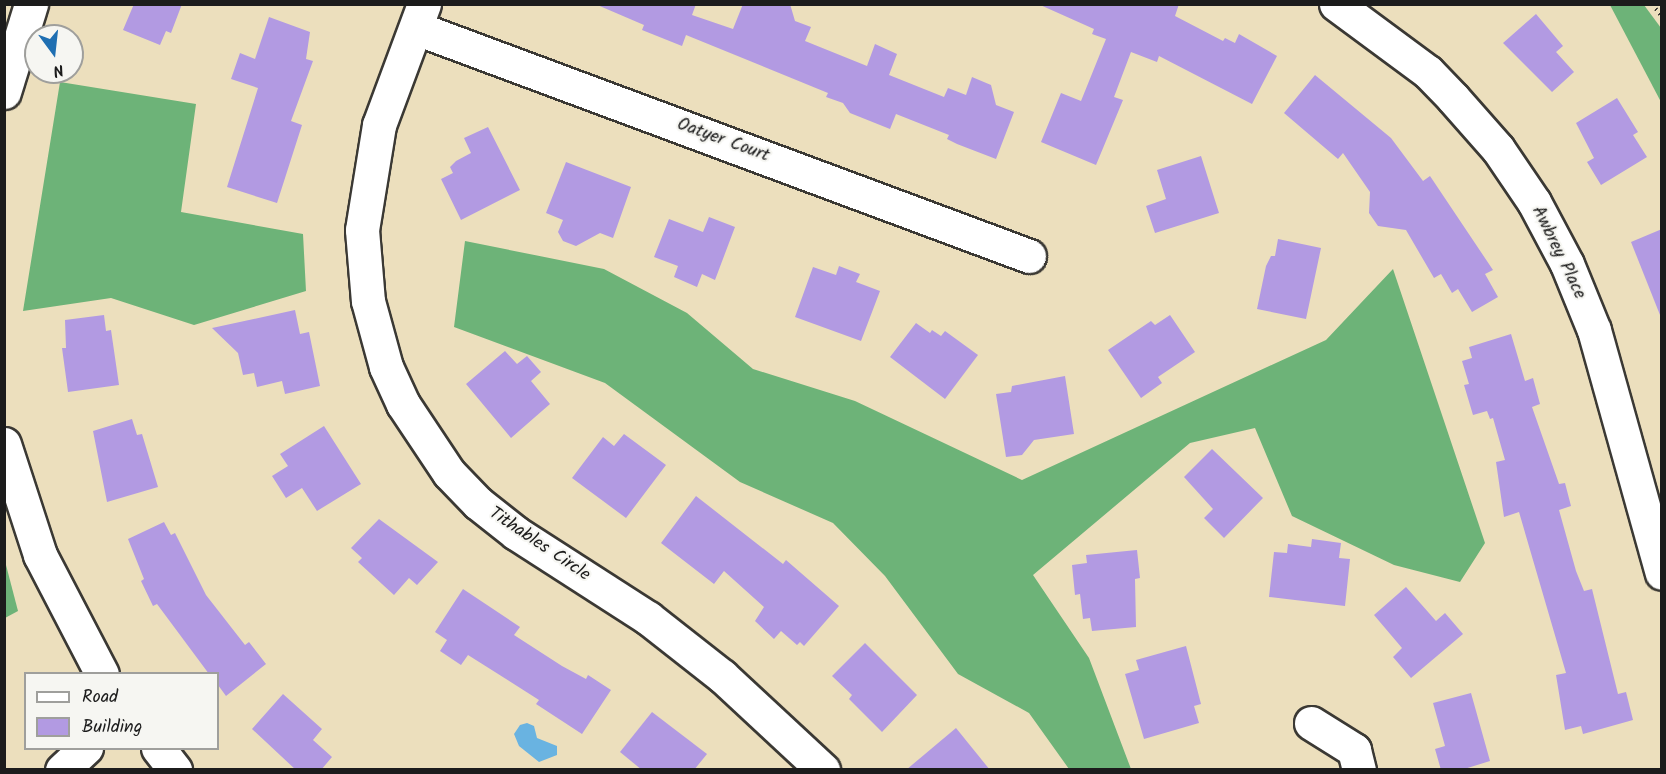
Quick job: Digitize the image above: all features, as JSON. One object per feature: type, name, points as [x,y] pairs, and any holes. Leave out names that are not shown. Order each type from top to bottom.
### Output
[{"type":"street","points":[[4,93],[31,4]]},
{"type":"street","name":"Awbrey Place","points":[[1336,4],[1428,72],[1498,149],[1534,202],[1567,264],[1594,330],[1662,573]]},
{"type":"street","name":"Oatyer Court","points":[[420,16],[1029,256]]},
{"type":"street","name":"Tithables Circle","points":[[420,16],[379,125],[362,230],[368,301],[386,367],[403,404],[449,473],[478,502],[516,533],[648,618],[722,676],[823,770]]},
{"type":"street","points":[[4,444],[40,555],[101,672]]},
{"type":"street","points":[[1311,723],[1354,750],[1359,770]]},
{"type":"street","points":[[62,770],[84,750]]},
{"type":"street","points":[[160,750],[175,770]]},
{"type":"path","points":[[1652,4],[1662,17]]},
{"type":"green space","points":[[1610,5],[1644,5],[1661,28],[1661,102]]},
{"type":"green space","points":[[60,84],[72,84],[196,104],[181,212],[303,234],[306,291],[194,325],[111,298],[23,311]]},
{"type":"green space","points":[[465,241],[604,269],[687,313],[753,369],[855,401],[1022,480],[1326,340],[1393,269],[1485,543],[1460,582],[1394,565],[1292,516],[1255,428],[1190,443],[1033,575],[1089,658],[1131,769],[1069,769],[1029,713],[958,674],[885,576],[833,523],[740,482],[605,383],[454,327]]},
{"type":"green space","points":[[6,565],[18,611],[5,618],[4,566]]},
{"type":"water","points":[[527,723],[534,726],[537,738],[557,746],[557,755],[539,762],[519,746],[514,734],[520,725]]},
{"type":"building","points":[[134,4],[182,4],[171,33],[166,31],[160,45],[123,30]]},
{"type":"building","points":[[595,4],[696,4],[692,15],[733,29],[743,4],[790,4],[795,21],[811,27],[805,41],[867,66],[875,44],[897,54],[889,75],[944,97],[948,88],[966,95],[972,77],[991,85],[996,105],[1014,112],[996,159],[947,139],[949,135],[896,114],[890,129],[850,113],[843,103],[826,97],[828,93],[686,35],[682,46],[642,30],[644,25]]},
{"type":"building","points":[[1038,4],[1179,4],[1175,16],[1223,41],[1225,38],[1235,43],[1239,34],[1277,56],[1252,104],[1159,56],[1157,62],[1131,52],[1114,97],[1123,100],[1096,165],[1041,142],[1061,93],[1081,101],[1106,39],[1092,34],[1094,29]]},
{"type":"building","points":[[1536,14],[1563,46],[1556,52],[1574,72],[1552,92],[1503,43]]},
{"type":"building","points":[[269,17],[310,32],[306,59],[313,61],[291,121],[302,125],[277,203],[227,187],[258,88],[231,79],[240,53],[255,59]]},
{"type":"building","points":[[1315,75],[1391,138],[1423,181],[1430,176],[1493,270],[1485,274],[1498,297],[1472,312],[1458,289],[1452,293],[1441,274],[1434,278],[1406,230],[1378,226],[1369,213],[1370,192],[1343,153],[1338,159],[1284,113]]},
{"type":"building","points":[[1617,98],[1638,132],[1633,135],[1647,157],[1601,185],[1587,162],[1594,158],[1576,123]]},
{"type":"building","points":[[488,127],[520,190],[461,220],[441,179],[453,173],[450,167],[456,161],[471,153],[464,138]]},
{"type":"building","points":[[1201,156],[1219,213],[1155,233],[1146,206],[1166,199],[1157,170]]},
{"type":"building","points":[[566,162],[631,187],[613,238],[600,233],[576,246],[563,241],[558,232],[563,220],[546,213]]},
{"type":"building","points":[[709,217],[735,227],[715,280],[702,274],[697,287],[674,277],[678,266],[654,257],[669,219],[703,232]]},
{"type":"building","points":[[1662,229],[1662,315],[1660,315],[1631,242]]},
{"type":"building","points":[[1278,239],[1321,248],[1306,319],[1257,309],[1266,266],[1271,256],[1275,256]]},
{"type":"building","points":[[839,266],[860,274],[856,282],[880,291],[861,341],[795,317],[813,267],[836,275]]},
{"type":"building","points":[[295,310],[300,334],[309,332],[320,386],[285,394],[282,381],[257,387],[254,373],[243,375],[238,353],[212,328]]},
{"type":"building","points":[[104,315],[106,331],[111,330],[119,385],[68,392],[62,348],[66,348],[65,320]]},
{"type":"building","points":[[1170,315],[1195,352],[1158,377],[1162,383],[1141,398],[1108,350],[1151,321],[1155,325]]},
{"type":"building","points":[[916,323],[930,333],[932,330],[941,336],[945,331],[978,355],[945,399],[890,357]]},
{"type":"building","points":[[1511,334],[1525,381],[1533,378],[1540,404],[1532,407],[1559,484],[1565,483],[1571,506],[1559,510],[1576,571],[1584,591],[1592,589],[1618,694],[1626,692],[1633,720],[1583,734],[1581,726],[1565,730],[1556,675],[1566,673],[1519,512],[1504,517],[1496,462],[1505,460],[1493,418],[1490,419],[1487,411],[1473,415],[1464,385],[1469,384],[1462,361],[1472,358],[1469,347]]},
{"type":"building","points":[[505,351],[517,364],[527,356],[541,372],[531,381],[550,404],[511,438],[466,384]]},
{"type":"building","points":[[1065,376],[1074,434],[1034,440],[1022,455],[1006,457],[996,394],[1011,392],[1012,386]]},
{"type":"building","points":[[132,419],[137,435],[142,434],[158,487],[107,502],[93,431]]},
{"type":"building","points":[[324,426],[361,484],[317,511],[302,488],[286,498],[272,476],[288,466],[280,454]]},
{"type":"building","points":[[624,434],[666,465],[626,518],[572,478],[603,437],[614,446]]},
{"type":"building","points":[[1212,449],[1263,498],[1224,538],[1204,518],[1213,509],[1184,477]]},
{"type":"building","points":[[696,496],[783,564],[786,560],[839,606],[804,646],[800,642],[797,645],[781,631],[774,639],[755,621],[764,607],[724,571],[714,584],[661,543]]},
{"type":"building","points":[[379,519],[438,562],[417,585],[409,578],[394,595],[358,562],[362,558],[351,548]]},
{"type":"building","points":[[164,522],[171,535],[175,533],[206,595],[245,645],[249,642],[266,664],[226,696],[219,686],[219,672],[208,672],[157,604],[153,606],[141,581],[144,579],[128,539]]},
{"type":"building","points":[[1312,539],[1341,543],[1339,558],[1350,559],[1345,606],[1269,597],[1274,552],[1287,553],[1288,544],[1311,547]]},
{"type":"building","points":[[1137,550],[1140,578],[1135,579],[1136,627],[1092,631],[1090,618],[1083,619],[1080,594],[1075,595],[1072,565],[1087,563],[1086,555]]},
{"type":"building","points":[[1406,587],[1436,621],[1445,613],[1463,634],[1411,678],[1393,657],[1402,648],[1374,615]]},
{"type":"building","points":[[463,589],[520,627],[514,635],[562,666],[586,679],[588,675],[611,690],[582,734],[536,704],[539,700],[468,655],[461,665],[440,651],[447,640],[435,632]]},
{"type":"building","points":[[865,643],[917,695],[882,732],[849,699],[852,695],[832,676]]},
{"type":"building","points":[[1186,646],[1201,704],[1194,706],[1199,723],[1144,739],[1125,674],[1139,670],[1136,660]]},
{"type":"building","points":[[1471,693],[1490,761],[1461,770],[1441,770],[1435,749],[1445,746],[1433,703]]},
{"type":"building","points":[[283,694],[322,729],[313,740],[332,757],[321,770],[296,770],[252,729]]},
{"type":"building","points":[[652,712],[707,754],[694,770],[642,770],[620,752]]},
{"type":"building","points":[[956,728],[990,770],[906,770]]}]
